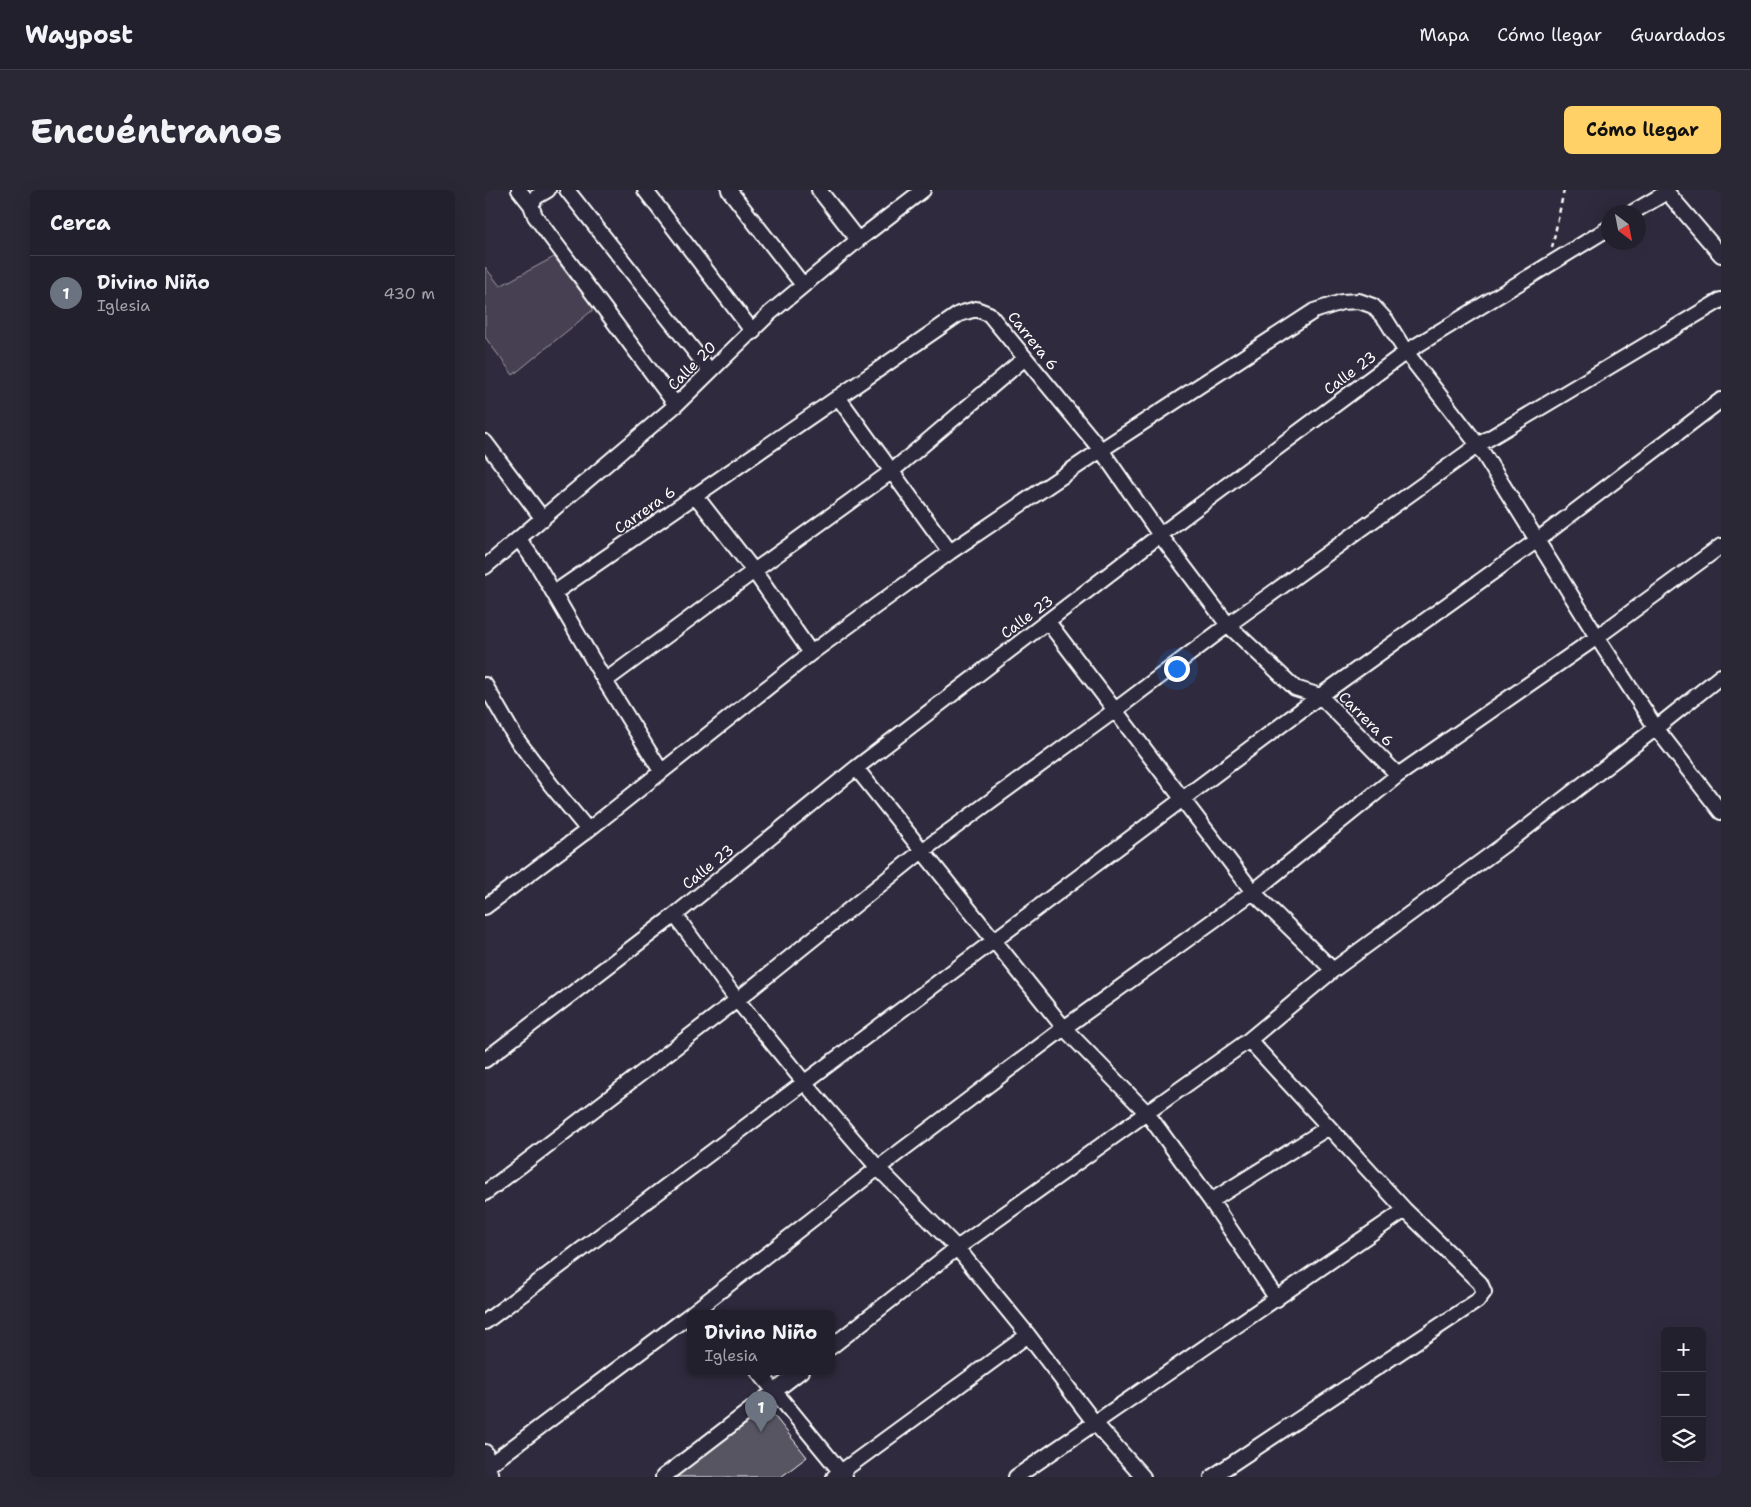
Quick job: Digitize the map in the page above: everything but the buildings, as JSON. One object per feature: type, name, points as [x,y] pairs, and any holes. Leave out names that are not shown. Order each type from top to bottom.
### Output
[{"type":"street","points":[[519,190],[531,205],[535,216],[676,405]]},
{"type":"street","points":[[531,205],[536,197],[548,190]]},
{"type":"street","points":[[567,190],[710,371]]},
{"type":"street","points":[[645,190],[753,332]]},
{"type":"street","points":[[729,190],[803,285]]},
{"type":"street","points":[[819,190],[858,240]]},
{"type":"street","name":"Calle 20","points":[[485,567],[676,405],[753,332],[770,313],[921,190]]},
{"type":"street","points":[[1645,205],[1667,192],[1721,255]]},
{"type":"street","name":"Calle 23","points":[[485,1060],[675,915],[856,768],[1160,535],[1406,352],[1601,233]]},
{"type":"street","points":[[485,1192],[737,1000],[922,852],[1228,625],[1478,445],[1721,300]]},
{"type":"street","points":[[485,908],[588,830],[811,653],[950,552],[1101,450],[1314,312],[1342,302],[1359,301],[1373,306],[1387,320],[1406,352],[1478,445],[1536,541],[1657,728],[1721,812]]},
{"type":"street","name":"Carrera 6","points":[[554,593],[959,314],[976,309],[989,314],[1101,450],[1160,535],[1228,625],[1295,688],[1320,696],[1398,775]]},
{"type":"street","points":[[605,681],[891,472],[1025,358]]},
{"type":"street","points":[[838,396],[950,552]]},
{"type":"street","points":[[485,1322],[1320,696],[1536,541],[1721,400]]},
{"type":"street","points":[[485,442],[543,518]]},
{"type":"street","points":[[695,495],[754,571],[811,653]]},
{"type":"street","points":[[519,539],[538,566],[605,681],[661,771]]},
{"type":"street","points":[[700,1310],[878,1168],[1064,1028],[1253,892],[1398,775],[1597,637],[1721,546]]},
{"type":"street","points":[[1048,622],[1253,892],[1333,970]]},
{"type":"street","points":[[835,1344],[957,1248],[1249,1040],[1333,970],[1516,836],[1657,728],[1721,676]]},
{"type":"street","points":[[485,685],[515,738],[588,830]]},
{"type":"street","points":[[856,768],[1064,1028],[1147,1113],[1211,1200],[1277,1299]]},
{"type":"street","points":[[675,915],[737,1000],[804,1082],[878,1168],[957,1248],[1028,1334],[1094,1422],[1143,1477]]},
{"type":"street","points":[[1212,1477],[1477,1301],[1484,1292],[1479,1283],[1405,1210],[1249,1040]]},
{"type":"street","points":[[1211,1200],[1329,1127]]},
{"type":"street","points":[[1017,1477],[1094,1422],[1405,1210]]},
{"type":"street","points":[[485,1452],[489,1470],[687,1320]]},
{"type":"street","points":[[761,1375],[840,1475],[1028,1334]]},
{"type":"street","points":[[663,1477],[796,1375]]},
{"type":"path","points":[[1549,264],[1564,190]]},
{"type":"shaded area","points":[[554,257],[594,309],[513,375],[485,337],[485,267],[500,286]]},
{"type":"place","name":"Divino Niño","points":[[761,1432]]}]
